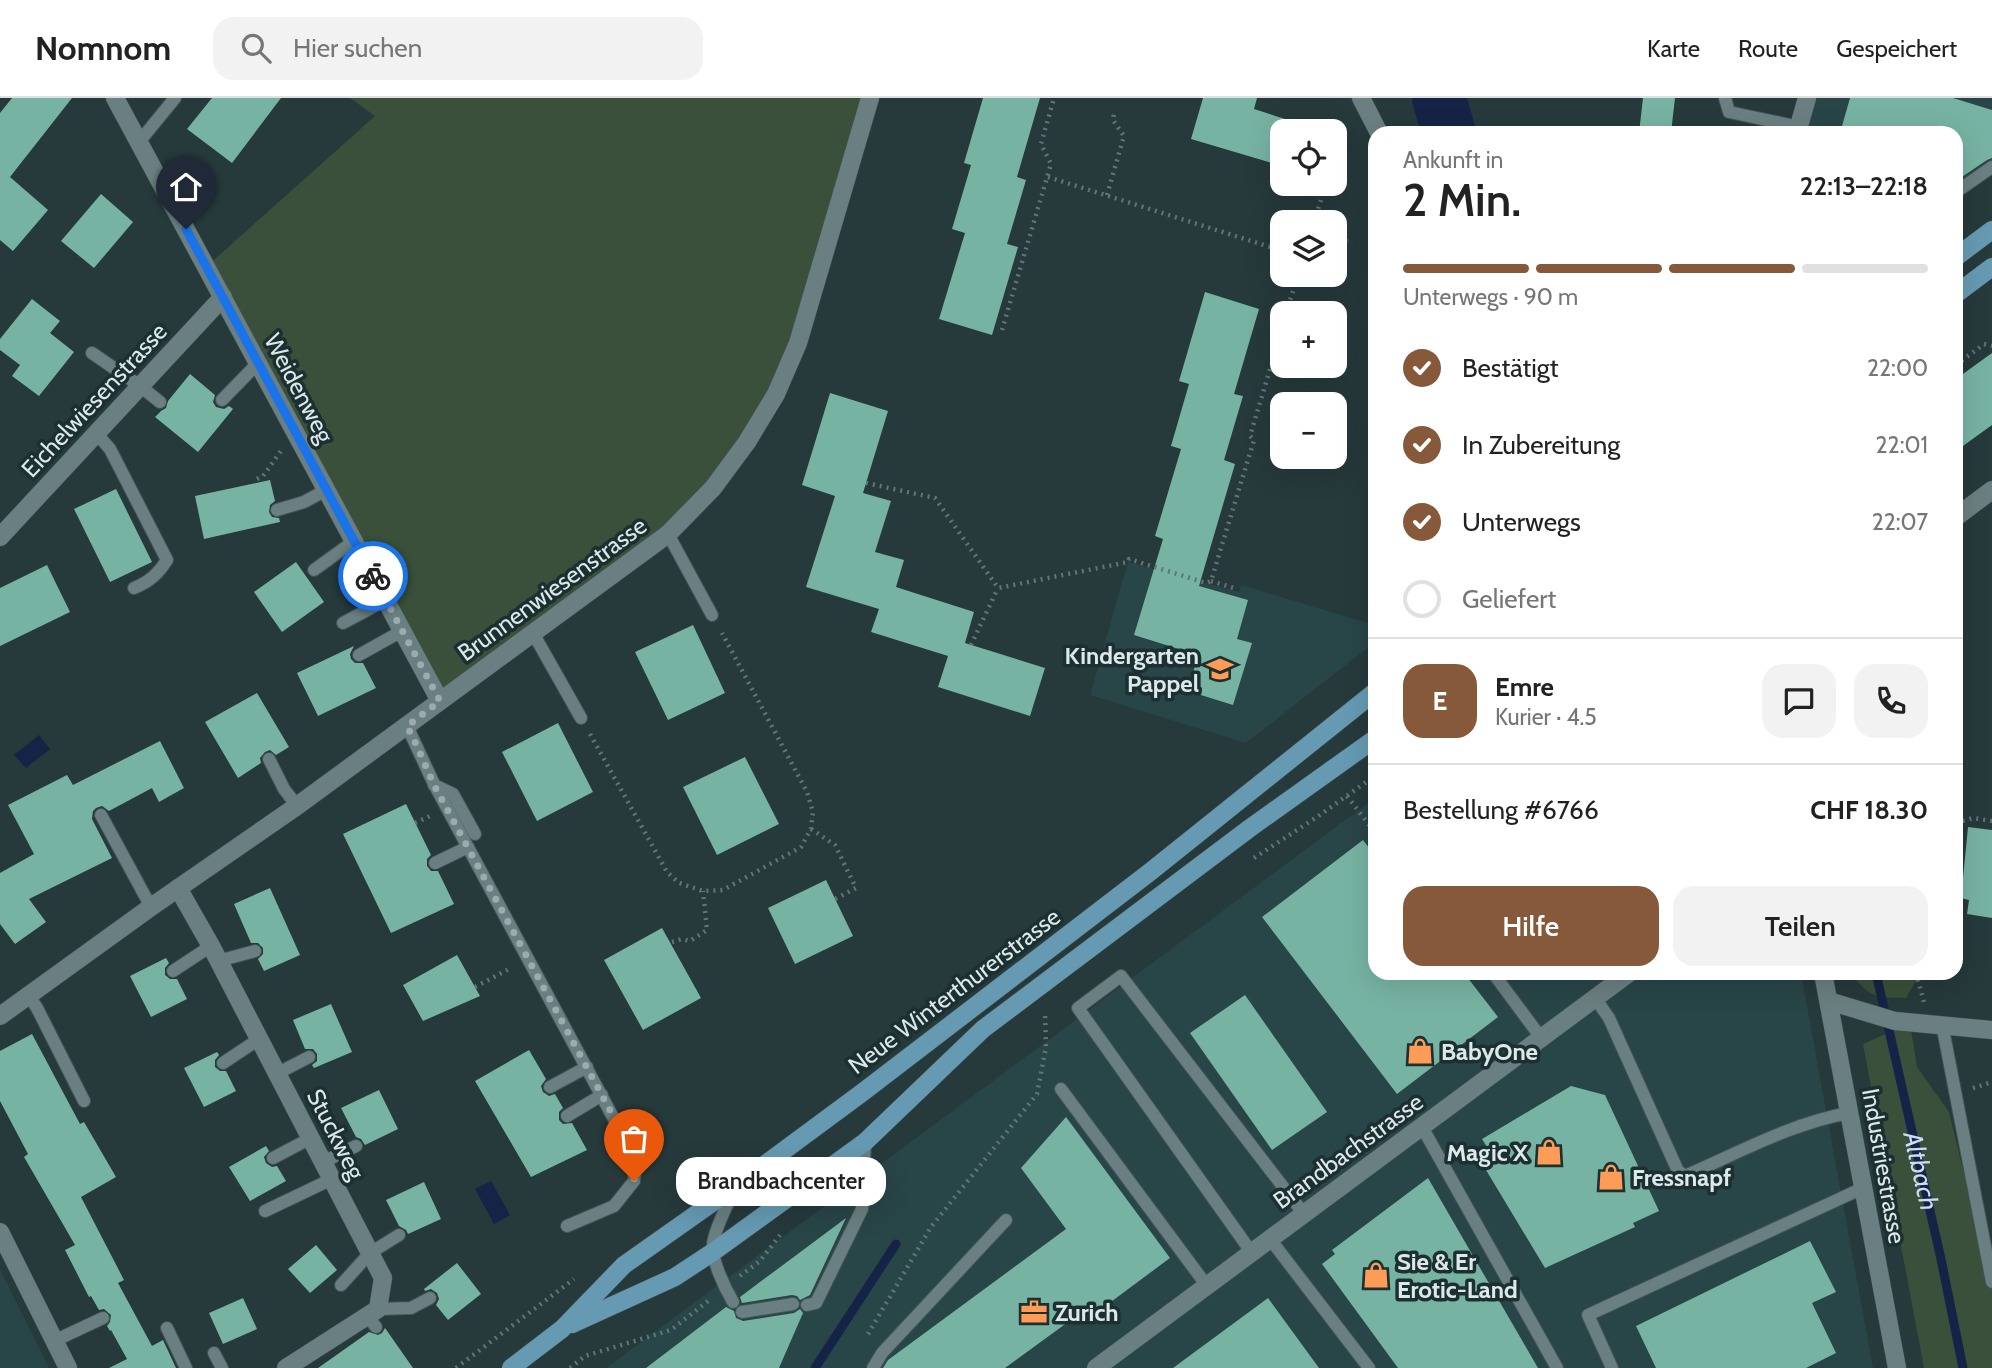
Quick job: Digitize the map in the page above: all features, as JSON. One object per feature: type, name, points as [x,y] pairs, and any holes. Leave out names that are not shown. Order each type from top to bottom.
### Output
[{"type":"main road","points":[[1963,252],[1992,230]]},
{"type":"main road","points":[[1963,290],[1992,267]]},
{"type":"main road","name":"Neue Winterthurerstrasse","points":[[511,1368],[562,1329],[624,1265],[885,1075],[1150,872],[1368,697]]},
{"type":"main road","name":"Neue Winterthurerstrasse","points":[[562,1329],[675,1276],[713,1252],[865,1142],[983,1029],[1250,828],[1368,744]]},
{"type":"street","name":"Weidenweg","points":[[115,98],[440,701]]},
{"type":"street","name":"Brunnenwiesenstrasse","points":[[0,1016],[297,806],[668,534],[713,488],[747,442],[776,394],[798,343],[870,98]]},
{"type":"street","points":[[1361,98],[1375,126]]},
{"type":"street","points":[[1799,126],[1807,98]]},
{"type":"street","name":"Eichelwiesenstrasse","points":[[0,537],[223,297]]},
{"type":"street","points":[[1963,508],[1992,490]]},
{"type":"street","name":"Stuckweg","points":[[178,888],[215,953],[383,1278],[374,1317]]},
{"type":"street","name":"Brandbachstrasse","points":[[1096,1368],[1619,980]]},
{"type":"street","name":"Industriestrasse","points":[[1825,980],[1896,1368]]},
{"type":"street","points":[[1829,1001],[1895,1021],[1992,1030]]},
{"type":"street","points":[[0,1233],[68,1368]]},
{"type":"street","points":[[293,1366],[374,1317]]},
{"type":"lane","points":[[139,142],[175,98]]},
{"type":"lane","points":[[1725,98],[1729,113],[1782,126]]},
{"type":"lane","points":[[1963,187],[1992,167]]},
{"type":"lane","points":[[93,353],[160,402]]},
{"type":"lane","points":[[222,400],[258,363]]},
{"type":"lane","points":[[97,433],[110,449],[167,559],[153,578],[134,588]]},
{"type":"lane","points":[[277,510],[304,502],[326,490]]},
{"type":"lane","points":[[668,534],[712,615]]},
{"type":"lane","points":[[314,570],[354,541]]},
{"type":"lane","points":[[343,623],[386,600]]},
{"type":"lane","points":[[359,655],[402,631]]},
{"type":"lane","points":[[533,633],[581,718]]},
{"type":"lane","points":[[407,726],[434,785],[636,1160],[634,1181],[614,1206],[568,1226]]},
{"type":"lane","points":[[269,759],[284,789],[297,806]]},
{"type":"lane","points":[[434,785],[453,793],[475,835]]},
{"type":"lane","points":[[101,816],[151,907]]},
{"type":"lane","points":[[435,863],[468,847]]},
{"type":"lane","points":[[173,971],[215,953],[255,951]]},
{"type":"lane","points":[[1252,1253],[1078,1008],[1121,975],[1304,1214]]},
{"type":"lane","points":[[1498,980],[1542,1039]]},
{"type":"lane","points":[[29,996],[84,1101]]},
{"type":"lane","points":[[1595,998],[1609,1018],[1678,1171],[1685,1175],[1802,1125],[1849,1113]]},
{"type":"lane","points":[[1942,1024],[1992,1282]]},
{"type":"lane","points":[[223,1063],[259,1039]]},
{"type":"lane","points":[[278,1073],[309,1057]]},
{"type":"lane","points":[[550,1087],[587,1067]]},
{"type":"lane","points":[[1061,1090],[1207,1286]]},
{"type":"lane","points":[[567,1116],[602,1095]]},
{"type":"lane","points":[[1422,1127],[1557,1368]]},
{"type":"lane","points":[[273,1158],[311,1138]]},
{"type":"lane","points":[[736,1186],[712,1241],[725,1288],[737,1307],[816,1303],[862,1209],[865,1142]]},
{"type":"lane","points":[[323,1162],[356,1146]]},
{"type":"lane","points":[[265,1211],[332,1179]]},
{"type":"lane","points":[[1612,1368],[1588,1315],[1863,1188]]},
{"type":"lane","points":[[873,1368],[882,1353],[1006,1220]]},
{"type":"lane","points":[[341,1285],[370,1253],[399,1236]]},
{"type":"lane","points":[[1270,1239],[1369,1368]]},
{"type":"lane","points":[[374,1317],[411,1308],[430,1298]]},
{"type":"lane","points":[[54,1341],[103,1318]]},
{"type":"lane","points":[[167,1328],[186,1368]]},
{"type":"lane","points":[[214,1353],[222,1368]]},
{"type":"path","points":[[1002,330],[1051,164],[1041,144],[1055,98]]},
{"type":"path","points":[[1107,195],[1124,136],[1112,120],[1114,113]]},
{"type":"path","points":[[1048,177],[1270,247]]},
{"type":"path","points":[[1963,360],[1984,344],[1992,346]]},
{"type":"path","points":[[1211,581],[1254,440],[1250,436],[1270,369]]},
{"type":"path","points":[[257,479],[263,477],[280,452],[299,439]]},
{"type":"path","points":[[866,483],[935,498],[998,588]]},
{"type":"path","points":[[998,588],[1128,562],[1129,559],[1206,583],[1211,581],[1237,589]]},
{"type":"path","points":[[971,645],[998,588]]},
{"type":"path","points":[[581,718],[667,872],[679,883],[703,891],[723,890],[802,847],[811,830],[813,812],[807,792],[712,615]]},
{"type":"path","points":[[1347,796],[1368,824]]},
{"type":"path","points":[[1963,821],[1973,818],[1992,821]]},
{"type":"path","points":[[811,830],[835,845],[856,888],[835,899]]},
{"type":"path","points":[[672,942],[682,939],[690,941],[707,930],[703,891]]},
{"type":"path","points":[[475,987],[528,958]]},
{"type":"path","points":[[861,1345],[931,1227],[1037,1094],[1046,1047],[1045,1006]]},
{"type":"shaded area","points":[[1807,98],[1992,98],[1992,168],[1963,195],[1963,126],[1799,126]]},
{"type":"shaded area","name":"Kindergarten Pappel","points":[[1128,562],[1239,592],[1241,585],[1368,623],[1368,647],[1246,743],[1090,695]]},
{"type":"shaded area","points":[[1368,803],[1368,980],[1802,980],[1873,1368],[606,1368]]},
{"type":"shaded area","points":[[0,1269],[49,1368],[0,1368]]},
{"type":"green space","points":[[350,98],[870,98],[798,343],[713,488],[440,701],[206,267],[375,116]]},
{"type":"green space","points":[[1857,980],[1916,980],[1906,998],[1874,994]]},
{"type":"green space","points":[[1910,1023],[1917,1067],[1949,1112],[1992,1289],[1992,1368],[1924,1368],[1863,1044]]},
{"type":"water","points":[[39,735],[50,749],[26,768],[14,755]]},
{"type":"water","points":[[491,1181],[510,1215],[494,1224],[475,1189]]},
{"type":"building","points":[[12,98],[72,98],[10,177],[48,210],[13,251],[0,240],[0,113]]},
{"type":"building","points":[[212,98],[281,98],[232,163],[187,129]]},
{"type":"building","points":[[983,98],[1040,98],[1017,177],[1026,180],[1007,244],[1018,247],[992,335],[939,319],[965,233],[952,229],[971,165],[964,163]]},
{"type":"building","points":[[1203,98],[1257,98],[1254,109],[1285,119],[1270,119],[1270,163],[1191,139]]},
{"type":"building","points":[[1643,98],[1675,98],[1672,126],[1640,126]]},
{"type":"building","points":[[1850,98],[1953,98],[1992,110],[1992,158],[1963,176],[1963,126],[1842,126]]},
{"type":"building","points":[[101,194],[133,222],[94,268],[61,241]]},
{"type":"building","points":[[1205,292],[1259,309],[1234,394],[1243,396],[1224,460],[1235,464],[1199,586],[1248,600],[1237,639],[1252,643],[1233,705],[1188,691],[1198,655],[1134,635],[1163,539],[1155,536],[1181,449],[1171,446],[1189,384],[1179,381]]},
{"type":"building","points":[[32,299],[60,321],[50,333],[74,352],[39,396],[12,376],[20,365],[0,350],[0,339]]},
{"type":"building","points":[[1992,353],[1992,425],[1963,446],[1963,374]]},
{"type":"building","points":[[190,374],[215,395],[213,402],[216,407],[224,409],[229,406],[233,409],[198,452],[155,417],[166,408],[168,401]]},
{"type":"building","points":[[830,393],[888,411],[863,493],[891,501],[875,552],[904,560],[896,587],[974,612],[965,643],[1045,668],[1030,716],[938,687],[948,656],[871,632],[879,609],[806,587],[835,496],[802,485]]},
{"type":"building","points":[[270,480],[275,501],[270,505],[269,512],[272,517],[279,518],[280,522],[204,539],[195,496]]},
{"type":"building","points":[[116,489],[152,562],[110,582],[74,509]]},
{"type":"building","points":[[296,562],[324,602],[282,632],[254,592]]},
{"type":"building","points":[[47,565],[70,612],[0,646],[0,588]]},
{"type":"building","points":[[693,625],[725,693],[668,720],[635,652]]},
{"type":"building","points":[[354,646],[351,659],[355,663],[363,663],[376,688],[318,716],[297,673]]},
{"type":"building","points":[[257,693],[289,747],[276,755],[270,750],[265,752],[260,758],[261,763],[238,778],[205,722]]},
{"type":"building","points":[[558,723],[593,792],[537,821],[502,752]]},
{"type":"building","points":[[160,741],[184,788],[159,802],[152,788],[109,811],[102,806],[96,808],[92,819],[112,858],[29,899],[46,922],[15,944],[0,924],[0,873],[34,854],[8,805],[67,775],[73,785]]},
{"type":"building","points":[[745,757],[779,824],[717,855],[683,787]]},
{"type":"building","points":[[406,804],[431,855],[427,859],[427,866],[431,871],[438,871],[454,904],[391,933],[343,834]]},
{"type":"building","points":[[1968,827],[1992,830],[1992,918],[1967,914],[1969,900],[1963,898]]},
{"type":"building","points":[[1363,840],[1368,847],[1368,980],[1469,980],[1498,1017],[1397,1094],[1262,917]]},
{"type":"building","points":[[826,880],[853,936],[795,964],[768,908]]},
{"type":"building","points":[[270,888],[300,955],[264,971],[258,959],[263,954],[263,948],[258,943],[251,943],[234,904]]},
{"type":"building","points":[[662,928],[701,998],[643,1030],[604,960]]},
{"type":"building","points":[[457,955],[480,996],[423,1021],[403,985]]},
{"type":"building","points":[[166,958],[169,963],[165,968],[165,975],[170,979],[177,979],[187,999],[151,1017],[130,976]]},
{"type":"building","points":[[1245,995],[1327,1112],[1272,1150],[1190,1033]]},
{"type":"building","points":[[331,1004],[352,1052],[314,1068],[312,1065],[317,1061],[317,1054],[313,1049],[305,1049],[293,1020]]},
{"type":"building","points":[[32,1034],[80,1124],[84,1122],[116,1177],[81,1197],[124,1280],[118,1283],[152,1346],[163,1340],[176,1368],[109,1368],[127,1359],[107,1326],[111,1315],[104,1309],[99,1310],[91,1296],[89,1297],[65,1250],[75,1245],[24,1157],[28,1154],[0,1101],[0,1051]]},
{"type":"building","points":[[529,1050],[546,1079],[541,1086],[543,1092],[549,1096],[555,1094],[563,1108],[559,1112],[559,1120],[563,1124],[572,1123],[587,1150],[531,1177],[475,1081]]},
{"type":"building","points":[[217,1052],[219,1055],[215,1060],[215,1067],[226,1071],[236,1091],[204,1107],[184,1068]]},
{"type":"building","points":[[1571,1086],[1605,1095],[1659,1211],[1633,1223],[1635,1227],[1545,1268],[1486,1170],[1489,1169],[1484,1160],[1492,1155],[1482,1139]]},
{"type":"building","points":[[379,1090],[398,1129],[365,1145],[356,1137],[341,1108]]},
{"type":"building","points":[[1066,1117],[1170,1258],[1096,1313],[1090,1306],[1005,1368],[883,1368],[888,1360],[1066,1229],[1021,1168]]},
{"type":"building","points":[[266,1146],[269,1151],[264,1157],[266,1163],[272,1167],[277,1166],[286,1181],[250,1201],[229,1167]]},
{"type":"building","points":[[1428,1178],[1538,1368],[1398,1368],[1322,1264],[1335,1254],[1332,1250]]},
{"type":"building","points":[[424,1182],[441,1219],[408,1234],[399,1226],[386,1200]]},
{"type":"building","points":[[846,1218],[810,1295],[800,1300],[792,1295],[742,1303],[740,1297]]},
{"type":"building","points":[[1810,1241],[1836,1292],[1812,1303],[1836,1353],[1806,1368],[1656,1368],[1636,1326]]},
{"type":"building","points":[[316,1245],[337,1270],[310,1293],[288,1269]]},
{"type":"building","points":[[457,1263],[481,1294],[448,1320],[436,1305],[439,1299],[437,1293],[424,1289]]},
{"type":"building","points":[[243,1298],[257,1329],[223,1344],[209,1313]]},
{"type":"building","points":[[1268,1298],[1319,1368],[1173,1368]]},
{"type":"building","points":[[726,1307],[734,1311],[736,1318],[743,1321],[794,1313],[800,1309],[803,1313],[779,1368],[646,1368]]},
{"type":"building","points":[[385,1328],[413,1368],[318,1368],[369,1332],[378,1335]]},
{"type":"waterway","name":"Altbach","points":[[1439,98],[1447,126]]},
{"type":"waterway","name":"Altbach","points":[[1878,980],[1963,1368]]},
{"type":"waterway","points":[[815,1368],[896,1244]]},
{"type":"way so far","points":[[373,576],[440,701],[407,726],[434,785],[636,1160],[634,1181]]},
{"type":"place","name":"Kindergarten Pappel","points":[[1220,669]]},
{"type":"place","name":"BabyOne","points":[[1420,1051]]},
{"type":"place","name":"Magic X","points":[[1549,1152]]},
{"type":"place","name":"Fressnapf","points":[[1611,1177]]},
{"type":"place","name":"Brandbachcenter","points":[[634,1181]]},
{"type":"place","name":"Sie & Er Erotic-Land","points":[[1376,1275]]},
{"type":"place","name":"Zurich","points":[[1034,1312]]},
{"type":"route","points":[[186,229],[373,576]]}]
